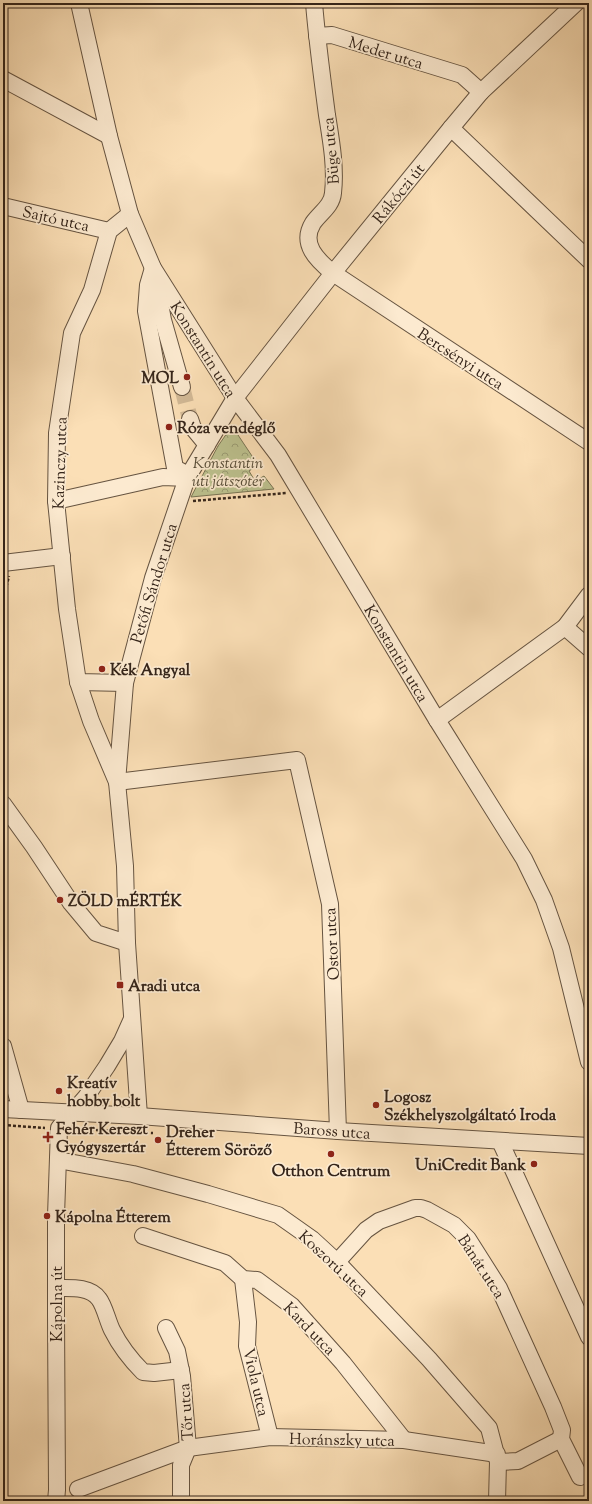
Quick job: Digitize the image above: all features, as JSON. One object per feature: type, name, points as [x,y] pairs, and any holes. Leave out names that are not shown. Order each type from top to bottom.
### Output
[{"type":"street","name":"Konstantin utca","points":[[79,3],[109,136],[130,214],[153,268],[235,398],[278,455],[524,859],[544,900],[561,948],[589,1062]]},
{"type":"street","points":[[314,3],[317,36]]},
{"type":"street","name":"Rákóczi út","points":[[235,398],[333,273],[481,92],[576,3]]},
{"type":"street","name":"Meder utca","points":[[317,36],[332,35],[462,75],[481,92]]},
{"type":"street","name":"Büge utca","points":[[317,36],[333,156],[333,195],[325,210],[313,223],[308,236],[309,248],[319,262],[333,273]]},
{"type":"street","points":[[3,79],[109,136]]},
{"type":"street","points":[[451,128],[589,260]]},
{"type":"street","name":"Sajtó utca","points":[[3,206],[109,231]]},
{"type":"street","points":[[109,231],[130,214]]},
{"type":"street","name":"Kazinczy utca","points":[[78,682],[67,609],[56,501],[57,433],[72,333],[92,290],[109,231]]},
{"type":"street","name":"Konstantin utca","points":[[153,268],[148,285],[146,311],[175,468],[188,476]]},
{"type":"street","points":[[153,268],[163,320],[182,387]]},
{"type":"street","name":"Bercsényi utca","points":[[333,273],[589,442]]},
{"type":"street","name":"Petőfi Sándor utca","points":[[139,1116],[127,944],[125,866],[117,782],[125,683],[153,578],[188,476],[235,398]]},
{"type":"street","points":[[190,419],[193,428],[207,445]]},
{"type":"street","points":[[56,501],[163,477],[188,476]]},
{"type":"street","points":[[7,563],[62,556]]},
{"type":"street","points":[[438,720],[565,627],[589,595]]},
{"type":"street","points":[[565,627],[589,648]]},
{"type":"street","points":[[78,682],[125,683]]},
{"type":"street","name":"Petőfi Sándor utca","points":[[78,682],[90,721],[117,782]]},
{"type":"street","name":"Ostor utca","points":[[117,782],[297,760],[330,904],[338,1131]]},
{"type":"street","points":[[3,804],[34,847],[71,904],[96,933],[127,944]]},
{"type":"street","name":"Petőfi Sándor utca","points":[[73,1112],[86,1097],[122,1041],[132,1018]]},
{"type":"street","points":[[3,1046],[20,1110]]},
{"type":"street","name":"Baross utca","points":[[3,1109],[139,1116],[338,1131],[589,1146]]},
{"type":"street","points":[[59,1128],[73,1112]]},
{"type":"street","name":"Kápolna út","points":[[55,1500],[56,1288],[59,1128]]},
{"type":"street","points":[[500,1141],[589,1337]]},
{"type":"street","name":"Koszorú utca","points":[[58,1160],[133,1174],[208,1194],[278,1216],[312,1239],[337,1262],[429,1359],[489,1428],[498,1458],[497,1501]]},
{"type":"street","name":"Bánát utca","points":[[337,1262],[366,1230],[379,1221],[415,1208],[427,1210],[454,1225],[468,1239],[499,1288],[553,1407],[562,1430],[561,1439],[580,1477]]},
{"type":"street","name":"Kard utca","points":[[143,1236],[225,1263],[243,1279],[257,1280],[292,1306],[343,1363],[404,1440]]},
{"type":"street","name":"Viola utca","points":[[243,1279],[248,1322],[247,1346],[270,1437]]},
{"type":"street","name":"Tőr utca","points":[[56,1288],[75,1288],[88,1291],[99,1299],[112,1330],[122,1348],[143,1372],[154,1373],[181,1370]]},
{"type":"street","name":"Tőr utca","points":[[166,1328],[177,1351],[181,1370],[188,1448],[181,1465],[181,1501]]},
{"type":"street","name":"Horánszky utca","points":[[78,1490],[188,1448],[270,1437],[404,1440],[498,1458]]},
{"type":"street","points":[[498,1458],[518,1461],[561,1439]]},
{"type":"path","points":[[178,502],[300,492]]},
{"type":"path","points":[[3,601],[7,563]]},
{"type":"path","points":[[3,1125],[102,1130]]},
{"type":"green space","name":"Konstantin úti játszótér","points":[[232,426],[258,465],[249,471],[255,481],[264,476],[274,489],[191,497],[218,446]]},
{"type":"tunnel","points":[[182,387],[190,419]]},
{"type":"place","name":"MOL","points":[[187,377]]},
{"type":"place","name":"Róza vendéglő","points":[[169,427]]},
{"type":"place","name":"Kék Angyal","points":[[102,669]]},
{"type":"place","name":"ZÖLD mÉRTÉK","points":[[60,900]]},
{"type":"place","name":"Aradi utca","points":[[120,985]]},
{"type":"place","name":"Kreatív hobby bolt","points":[[59,1091]]},
{"type":"place","name":"Logosz Székhelyszolgáltató Iroda","points":[[376,1105]]},
{"type":"place","name":"Fehér Kereszt Gyógyszertár","points":[[48,1137]]},
{"type":"place","name":"Dreher Étterem Söröző","points":[[158,1140]]},
{"type":"place","name":"Otthon Centrum","points":[[331,1154]]},
{"type":"place","name":"UniCredit Bank","points":[[534,1164]]},
{"type":"place","name":"Kápolna Étterem","points":[[47,1216]]}]
